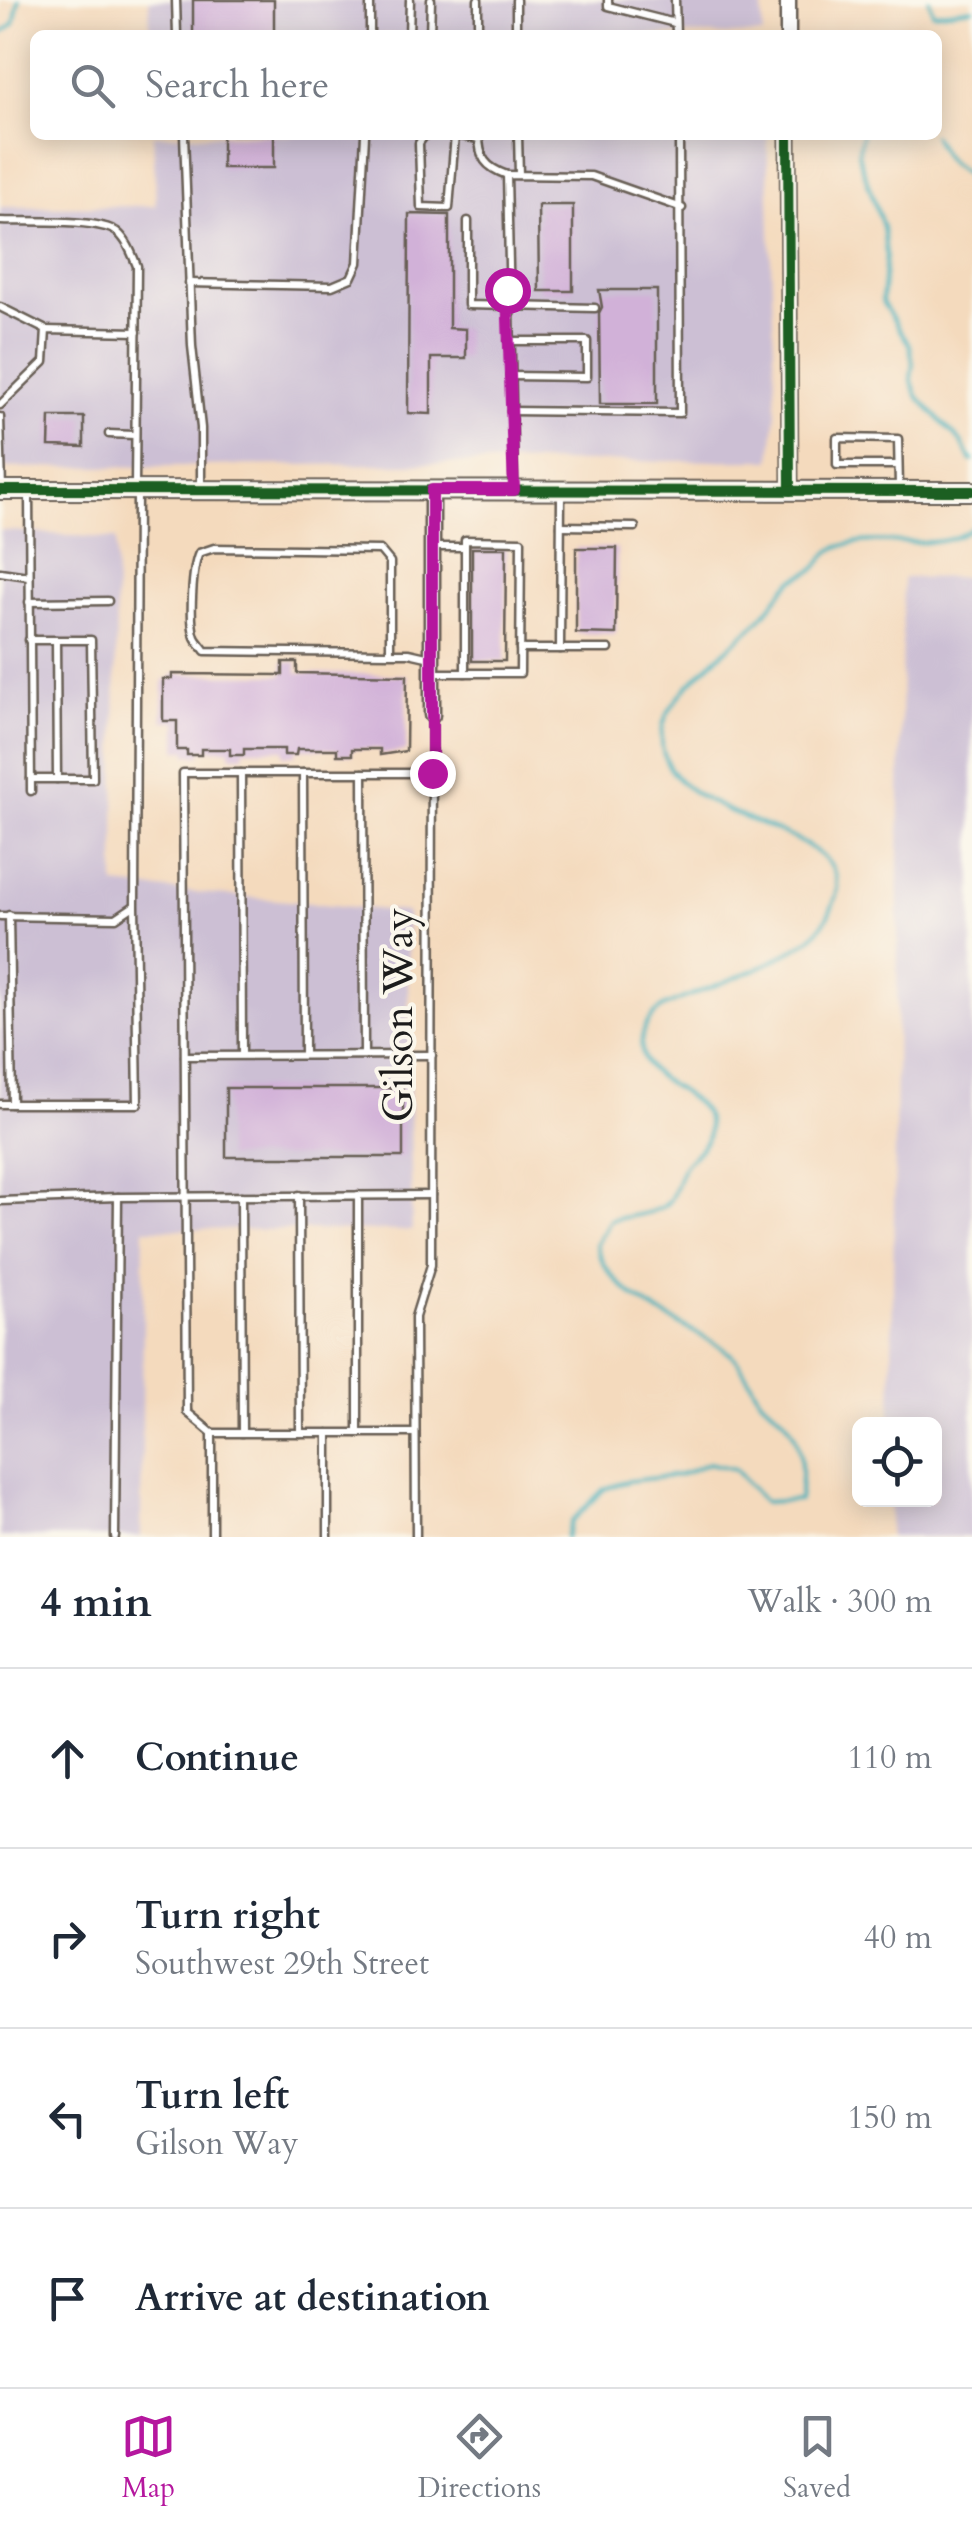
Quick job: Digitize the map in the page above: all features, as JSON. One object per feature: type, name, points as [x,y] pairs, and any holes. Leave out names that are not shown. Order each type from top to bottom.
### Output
[{"type":"street","points":[[788,0],[788,30]]},
{"type":"street","points":[[788,140],[790,490]]},
{"type":"street","points":[[1,490],[972,490]]},
{"type":"street","name":"Gilson Way","points":[[432,490],[432,716]]},
{"type":"lane","points":[[176,0],[177,30]]},
{"type":"lane","points":[[370,0],[370,30]]},
{"type":"lane","points":[[410,0],[410,30]]},
{"type":"lane","points":[[430,30],[431,0]]},
{"type":"lane","points":[[478,0],[478,30]]},
{"type":"lane","points":[[516,0],[516,30]]},
{"type":"lane","points":[[608,0],[608,6],[675,23]]},
{"type":"lane","points":[[634,0],[634,12]]},
{"type":"lane","points":[[674,0],[676,30]]},
{"type":"lane","points":[[184,140],[201,490]]},
{"type":"lane","points":[[189,283],[332,286],[351,278],[358,263],[366,140]]},
{"type":"lane","points":[[421,140],[421,207],[449,208],[454,140]]},
{"type":"lane","points":[[478,140],[478,152],[488,168],[507,175],[590,176],[682,208]]},
{"type":"lane","points":[[518,140],[519,175]]},
{"type":"lane","points":[[512,411],[680,412],[679,140]]},
{"type":"lane","points":[[507,175],[514,490]]},
{"type":"lane","points":[[468,221],[468,305],[596,308]]},
{"type":"lane","points":[[0,222],[94,225],[116,230],[137,266],[134,434],[138,1104],[0,1104]]},
{"type":"lane","points":[[0,307],[46,330],[137,332]]},
{"type":"lane","points":[[0,404],[44,362],[46,330]]},
{"type":"lane","points":[[509,340],[587,341],[587,378],[510,376]]},
{"type":"lane","points":[[0,417],[1,490]]},
{"type":"lane","points":[[109,434],[134,434]]},
{"type":"lane","points":[[898,465],[836,466],[836,438],[898,439],[899,490]]},
{"type":"lane","points":[[30,490],[31,791]]},
{"type":"lane","points":[[560,649],[561,490]]},
{"type":"lane","points":[[561,526],[635,527]]},
{"type":"lane","points":[[390,654],[390,562],[380,550],[214,548],[199,553],[194,564],[193,622],[195,637],[206,651],[390,654],[409,653],[432,666],[465,673],[520,673],[521,541],[465,540],[465,673]]},
{"type":"lane","points":[[432,548],[465,548]]},
{"type":"lane","points":[[0,572],[28,576]]},
{"type":"lane","points":[[29,602],[108,601]]},
{"type":"lane","points":[[29,640],[92,640],[93,780],[30,780]]},
{"type":"lane","points":[[56,640],[57,780]]},
{"type":"lane","points":[[520,649],[609,648]]},
{"type":"lane","name":"Gilson Way","points":[[416,1537],[415,1317],[431,1265],[432,716]]},
{"type":"lane","points":[[415,1433],[212,1433],[187,1412],[183,773],[432,773]]},
{"type":"lane","points":[[241,773],[242,1055]]},
{"type":"lane","points":[[303,773],[304,1055]]},
{"type":"lane","points":[[363,773],[364,1055]]},
{"type":"lane","points":[[12,1104],[4,916],[116,918],[135,906]]},
{"type":"lane","points":[[185,1056],[432,1055]]},
{"type":"lane","points":[[0,1201],[431,1194]]},
{"type":"lane","points":[[300,1195],[300,1433]]},
{"type":"lane","points":[[358,1195],[358,1433]]},
{"type":"lane","points":[[240,1196],[242,1433]]},
{"type":"lane","points":[[114,1537],[118,1197]]},
{"type":"lane","points":[[212,1433],[212,1537]]},
{"type":"lane","points":[[328,1433],[328,1537]]},
{"type":"shaded area","points":[[149,0],[762,0],[763,30],[150,30]]},
{"type":"shaded area","points":[[153,140],[767,140],[776,413],[771,460],[0,468],[0,207],[156,206]]},
{"type":"shaded area","points":[[0,530],[116,539],[115,885],[407,912],[412,1231],[144,1229],[141,1537],[0,1537]]},
{"type":"shaded area","points":[[972,577],[972,1537],[889,1537],[890,1507],[942,1507],[942,1417],[891,1417],[903,578]]},
{"type":"building","points":[[193,0],[274,0],[274,30],[193,30]]},
{"type":"building","points":[[222,140],[274,140],[274,168],[222,168]]},
{"type":"building","points":[[538,205],[573,205],[573,291],[539,291]]},
{"type":"building","points":[[409,214],[449,215],[449,328],[466,329],[466,358],[431,358],[431,414],[408,413]]},
{"type":"building","points":[[599,290],[657,290],[657,404],[600,404]]},
{"type":"building","points":[[50,417],[84,417],[84,447],[49,446]]},
{"type":"building","points":[[472,548],[506,548],[505,661],[472,661]]},
{"type":"building","points":[[576,548],[617,548],[616,634],[576,633]]},
{"type":"building","points":[[283,662],[297,662],[297,673],[407,675],[406,751],[380,755],[380,749],[352,749],[352,755],[337,755],[337,749],[297,749],[296,755],[284,755],[284,749],[244,749],[244,755],[230,755],[230,749],[201,749],[201,755],[187,755],[187,750],[177,750],[177,721],[163,721],[163,679],[172,679],[172,674],[283,675]]},
{"type":"building","points":[[226,1088],[403,1088],[403,1157],[226,1157]]},
{"type":"waterway","points":[[0,35],[14,24],[19,0]]},
{"type":"waterway","points":[[929,0],[933,13],[972,8]]},
{"type":"waterway","points":[[861,140],[858,154],[883,227],[886,254],[882,302],[910,346],[911,378],[917,396],[961,442],[972,461]]},
{"type":"waterway","points":[[936,140],[948,161],[972,178]]},
{"type":"waterway","points":[[566,1537],[572,1521],[604,1489],[629,1481],[680,1475],[708,1463],[735,1469],[764,1502],[799,1500],[800,1454],[787,1423],[761,1399],[730,1354],[649,1307],[616,1280],[596,1244],[611,1220],[650,1212],[669,1201],[682,1169],[708,1134],[707,1119],[700,1106],[661,1079],[643,1055],[642,1038],[649,1020],[663,1007],[756,969],[808,940],[818,931],[836,896],[834,872],[819,853],[699,795],[675,776],[663,751],[666,718],[700,673],[762,617],[791,582],[814,569],[832,550],[867,541],[940,541],[972,528]]},
{"type":"cycle path","points":[[788,140],[790,491]]},
{"type":"cycle path","points":[[0,490],[972,491]]},
{"type":"route","points":[[432,773],[432,490],[514,490],[507,290]]}]
